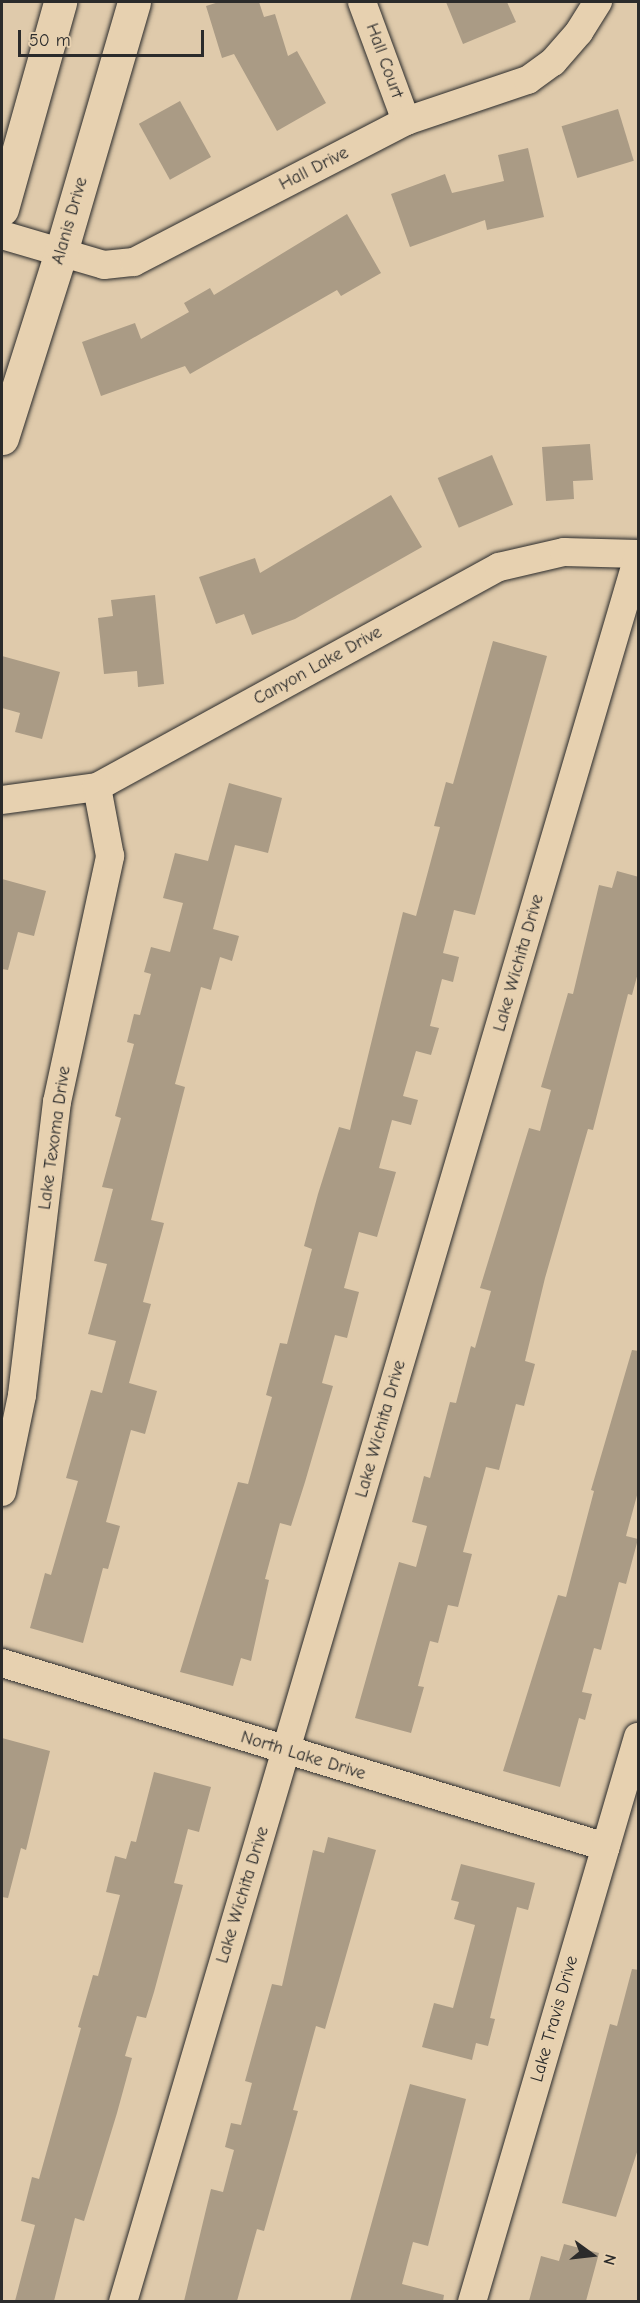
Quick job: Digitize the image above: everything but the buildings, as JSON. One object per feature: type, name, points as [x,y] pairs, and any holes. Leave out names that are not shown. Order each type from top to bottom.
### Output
[{"type":"main road","points":[[2,209],[60,2]]},
{"type":"main road","name":"Alanis Drive","points":[[2,438],[62,252],[134,2]]},
{"type":"street","name":"Hall Court","points":[[362,2],[405,121]]},
{"type":"street","name":"Hall Drive","points":[[2,235],[104,265],[134,262],[405,121],[528,80],[553,62],[579,32],[598,2]]},
{"type":"street","name":"Canyon Lake Drive","points":[[2,800],[97,787],[499,567],[564,552],[639,555]]},
{"type":"street","name":"Lake Wichita Drive","points":[[123,2301],[639,555]]},
{"type":"street","name":"Lake Texoma Drive","points":[[2,1492],[22,1395],[57,1102],[110,856],[97,787]]},
{"type":"street","name":"North Lake Drive","points":[[2,1663],[606,1847]]},
{"type":"street","name":"Lake Travis Drive","points":[[472,2301],[639,1737]]}]
